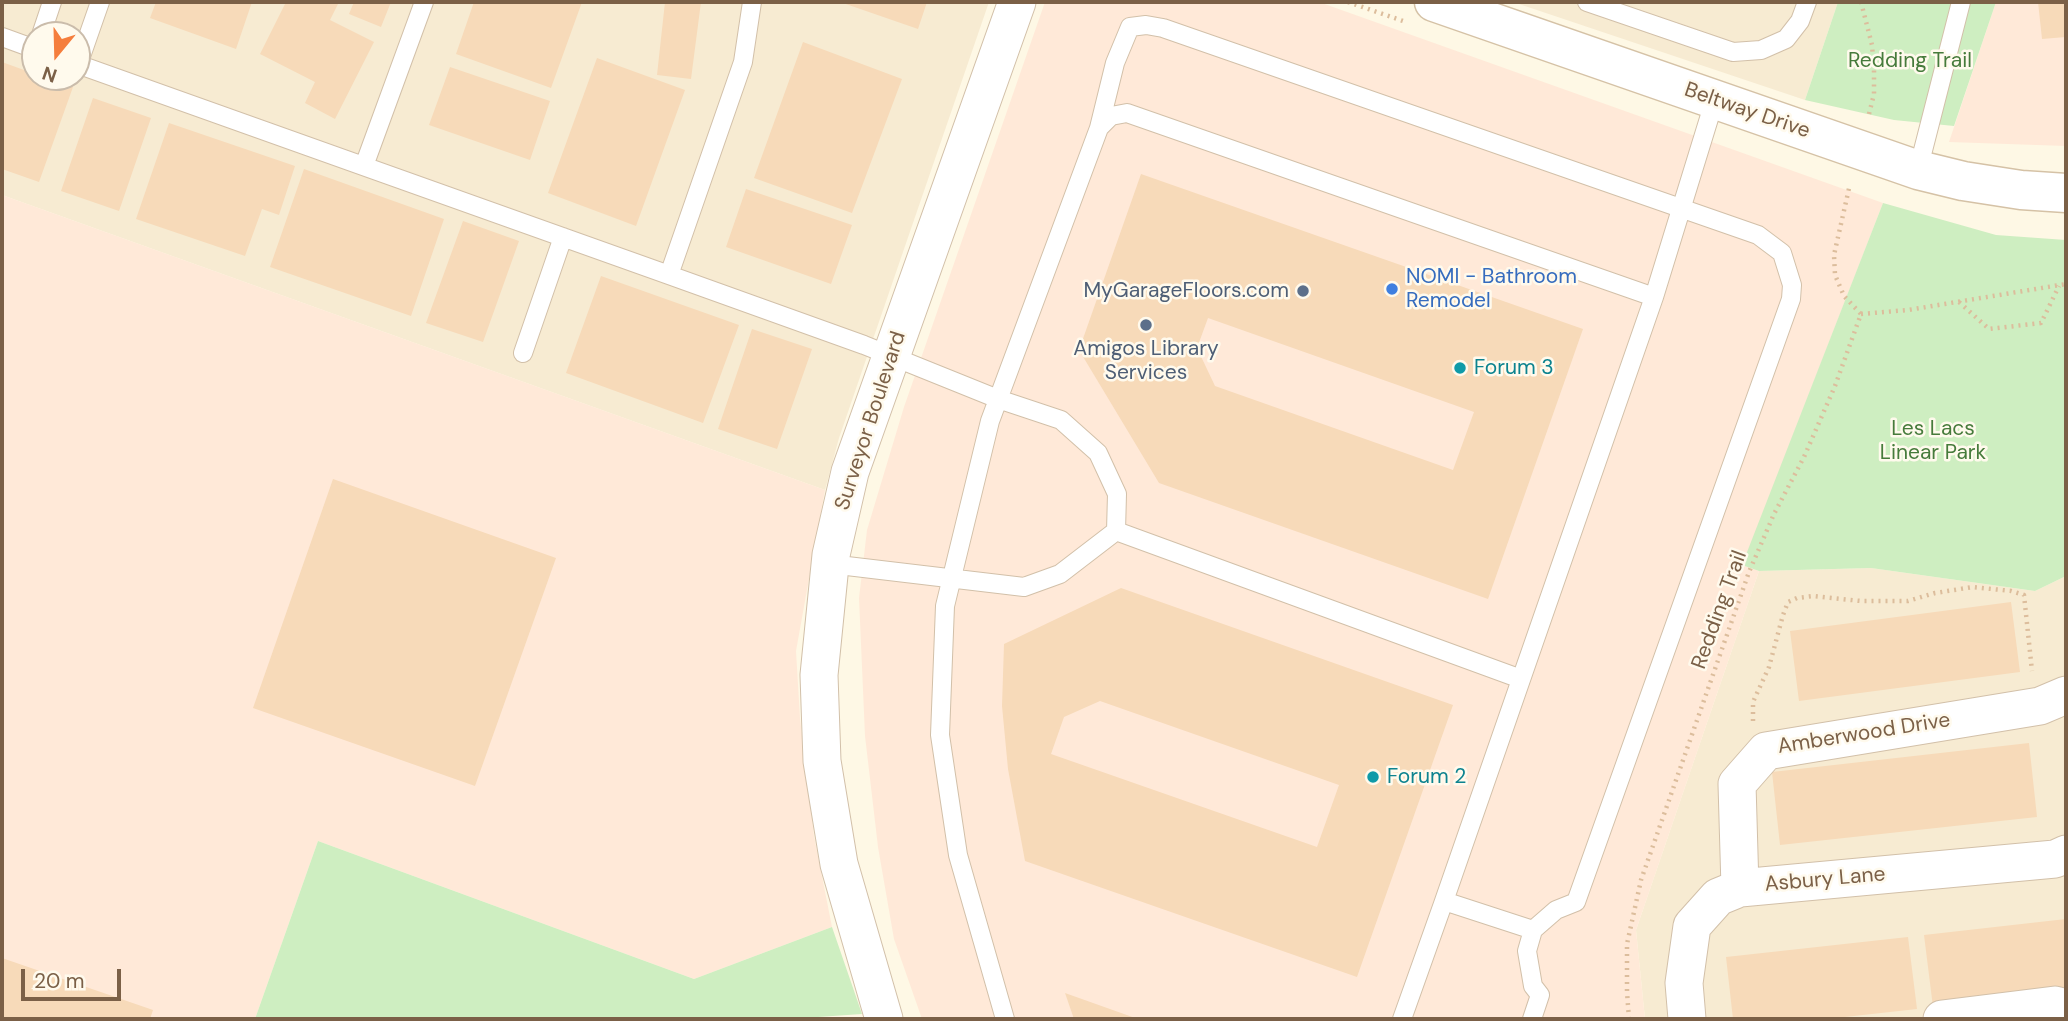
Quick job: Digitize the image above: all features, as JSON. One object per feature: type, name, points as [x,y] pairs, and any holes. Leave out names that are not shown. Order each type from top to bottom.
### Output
[{"type":"street","name":"Surveyor Boulevard","points":[[884,1019],[839,864],[822,761],[819,675],[830,564],[850,472],[1017,2]]},
{"type":"street","name":"Beltway Drive","points":[[1434,2],[1918,170],[1963,181],[2021,190],[2066,193]]},
{"type":"street","name":"Amberwood Drive","points":[[1740,888],[1737,784],[1766,751],[2040,706],[2066,695]]},
{"type":"street","name":"Asbury Lane","points":[[1687,1019],[1684,983],[1692,926],[1718,897],[1740,888],[2055,859],[2066,855]]},
{"type":"street","points":[[1942,1019],[2055,1005],[2066,1008]]},
{"type":"lane","points":[[46,21],[52,2]]},
{"type":"lane","points":[[91,26],[100,2]]},
{"type":"lane","points":[[364,166],[424,2]]},
{"type":"lane","points":[[669,275],[743,62],[752,2]]},
{"type":"lane","points":[[1587,2],[1733,52],[1761,50],[1786,39],[1800,21],[1807,2]]},
{"type":"lane","points":[[1918,170],[1961,2]]},
{"type":"lane","points":[[1005,1019],[958,855],[940,735],[945,606],[990,421],[1099,128],[1115,63],[1130,27],[1154,26],[1758,235],[1782,253],[1792,285],[1791,299],[1576,902],[1556,910],[1533,930],[1527,951],[1533,986],[1540,995],[1532,1019]]},
{"type":"lane","points":[[2,37],[21,44]]},
{"type":"lane","points":[[91,69],[669,275],[890,355],[998,399],[1061,420],[1098,453],[1117,494],[1116,531]]},
{"type":"lane","points":[[1402,1019],[1654,297],[1715,99]]},
{"type":"lane","points":[[1099,128],[1111,116],[1127,113],[1654,297]]},
{"type":"lane","points":[[523,353],[563,237]]},
{"type":"lane","points":[[1116,531],[1521,679]]},
{"type":"lane","points":[[830,564],[1024,586],[1060,574],[1116,531]]},
{"type":"lane","points":[[1444,901],[1533,930]]},
{"type":"path","points":[[1861,2],[1872,46],[1874,70],[1874,94],[1867,121]]},
{"type":"path","points":[[1849,188],[1834,255],[1835,275],[1844,296],[1861,314],[1959,302],[2066,284]]},
{"type":"path","points":[[1959,302],[1989,330],[2041,323],[2060,285]]},
{"type":"path","name":"Redding Trail","points":[[1629,1019],[1627,944],[1642,880],[1749,572],[1773,514],[1804,457],[1835,386],[1861,314]]},
{"type":"path","points":[[1754,729],[1751,713],[1753,702],[1769,667],[1777,632],[1788,602],[1797,598],[1813,596],[1861,601],[1908,601],[1935,593],[1973,587],[2024,595],[2032,675]]},
{"type":"shaded area","points":[[2,2],[989,2],[839,438],[825,490],[2,195]]},
{"type":"shaded area","points":[[1045,2],[1319,2],[1883,203],[1743,565],[1759,571],[1636,930],[1645,1019],[922,1019],[894,939],[878,847],[865,736],[859,598],[867,530],[904,407]]},
{"type":"shaded area","points":[[1513,2],[1838,2],[1805,100]]},
{"type":"shaded area","points":[[1996,2],[2066,2],[2066,146],[1949,142]]},
{"type":"shaded area","points":[[2,195],[825,490],[796,651],[800,718],[814,836],[832,927],[694,979],[318,841],[255,1019],[2,1019]]},
{"type":"shaded area","points":[[1871,568],[2035,591],[2066,576],[2066,1019],[1645,1019],[1636,930],[1759,571]]},
{"type":"green space","name":"Redding Trail","points":[[1838,2],[1996,2],[1954,126],[1894,120],[1805,100]]},
{"type":"green space","name":"Les Lacs Linear Park","points":[[1883,203],[1996,235],[2066,240],[2066,576],[2035,591],[1871,568],[1759,571],[1742,565]]},
{"type":"green space","points":[[318,841],[694,979],[832,927],[862,1014],[789,1019],[255,1019]]},
{"type":"building","points":[[156,2],[252,2],[236,49],[150,18]]},
{"type":"building","points":[[286,2],[339,2],[330,20],[374,42],[335,119],[305,103],[315,82],[260,54]]},
{"type":"building","points":[[354,2],[391,2],[381,27],[349,14]]},
{"type":"building","points":[[474,2],[582,2],[551,88],[456,54]]},
{"type":"building","points":[[665,2],[701,2],[691,79],[657,75]]},
{"type":"building","points":[[840,2],[927,2],[918,29]]},
{"type":"building","points":[[2038,2],[2066,2],[2066,37],[2042,39]]},
{"type":"building","points":[[803,42],[902,79],[852,213],[754,178]]},
{"type":"building","points":[[597,58],[685,90],[636,226],[548,193]]},
{"type":"building","points":[[2,62],[21,69],[21,91],[72,91],[39,182],[2,169]]},
{"type":"building","points":[[450,67],[550,101],[530,160],[429,125]]},
{"type":"building","points":[[93,98],[151,118],[119,211],[61,191]]},
{"type":"building","points":[[169,123],[295,166],[279,215],[262,209],[245,256],[136,219]]},
{"type":"building","points":[[304,169],[444,219],[411,316],[270,267]]},
{"type":"building","name":"Forum 3","points":[[1141,174],[1583,329],[1488,599],[1159,483],[1079,350]],"holes":[[[1208,318],[1474,412],[1453,470],[1215,386],[1197,348]]]},
{"type":"building","points":[[746,189],[852,225],[831,284],[726,247]]},
{"type":"building","points":[[463,221],[519,241],[483,342],[426,323]]},
{"type":"building","points":[[601,276],[739,325],[703,423],[566,373]]},
{"type":"building","points":[[752,329],[812,349],[777,449],[718,429]]},
{"type":"building","points":[[333,479],[556,558],[475,786],[253,708]]},
{"type":"building","name":"Forum 2","points":[[1121,588],[1453,705],[1357,977],[1025,861],[1008,769],[1002,706],[1004,644]],"holes":[[[1100,701],[1339,785],[1317,847],[1051,754],[1064,717]]]},
{"type":"building","points":[[2011,602],[2020,672],[1799,701],[1790,631]]},
{"type":"building","points":[[2029,743],[2037,817],[1780,845],[1772,772]]},
{"type":"building","points":[[2066,919],[2066,992],[1933,1007],[1924,935]]},
{"type":"building","points":[[1908,937],[1917,1009],[1827,1019],[1733,1019],[1726,957]]},
{"type":"building","points":[[2,958],[153,1010],[150,1019],[2,1019]]},
{"type":"building","points":[[1065,993],[1138,1019],[1074,1019]]},
{"type":"place","name":"NOMI - Bathroom Remodel","points":[[1392,289]]},
{"type":"place","name":"MyGarageFloors.com","points":[[1303,291]]},
{"type":"place","name":"Amigos Library Services","points":[[1146,325]]},
{"type":"place","name":"Forum 3","points":[[1460,368]]},
{"type":"place","name":"Forum 2","points":[[1373,777]]}]
